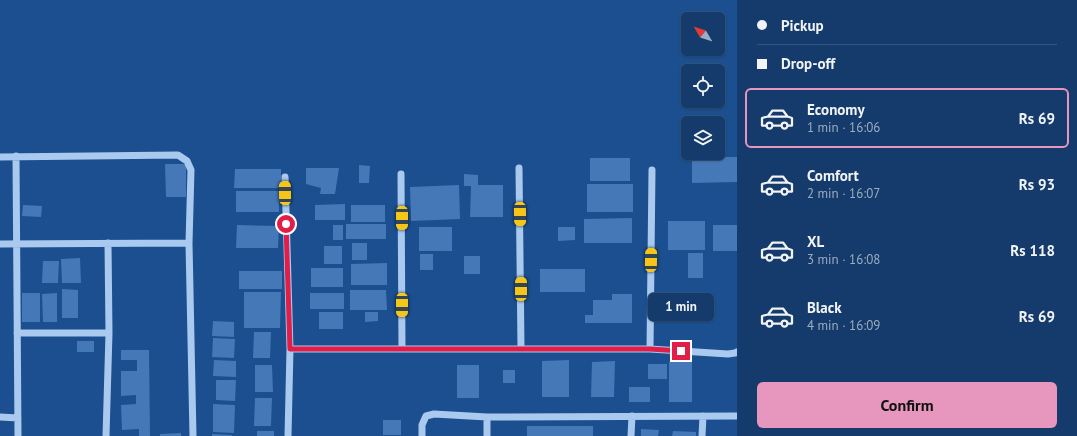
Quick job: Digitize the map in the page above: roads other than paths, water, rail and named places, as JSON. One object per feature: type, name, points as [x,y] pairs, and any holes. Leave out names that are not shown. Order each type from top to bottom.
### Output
[{"type":"street","points":[[0,156],[178,156],[188,161],[191,170],[189,243],[192,436]]},
{"type":"street","points":[[16,156],[18,436]]},
{"type":"street","points":[[519,168],[521,349]]},
{"type":"street","points":[[650,349],[652,170]]},
{"type":"street","points":[[401,174],[402,349]]},
{"type":"street","points":[[285,177],[290,349],[288,436]]},
{"type":"street","points":[[106,436],[109,333],[108,243]]},
{"type":"street","points":[[0,244],[189,243]]},
{"type":"street","points":[[17,333],[109,333]]},
{"type":"street","points":[[290,349],[650,349],[728,354],[736,353]]},
{"type":"street","points":[[422,436],[422,425],[426,416],[434,414],[487,417],[737,416]]},
{"type":"street","points":[[631,436],[632,416]]},
{"type":"street","points":[[702,436],[703,416]]},
{"type":"street","points":[[0,417],[18,418]]},
{"type":"street","points":[[487,417],[488,436]]}]
